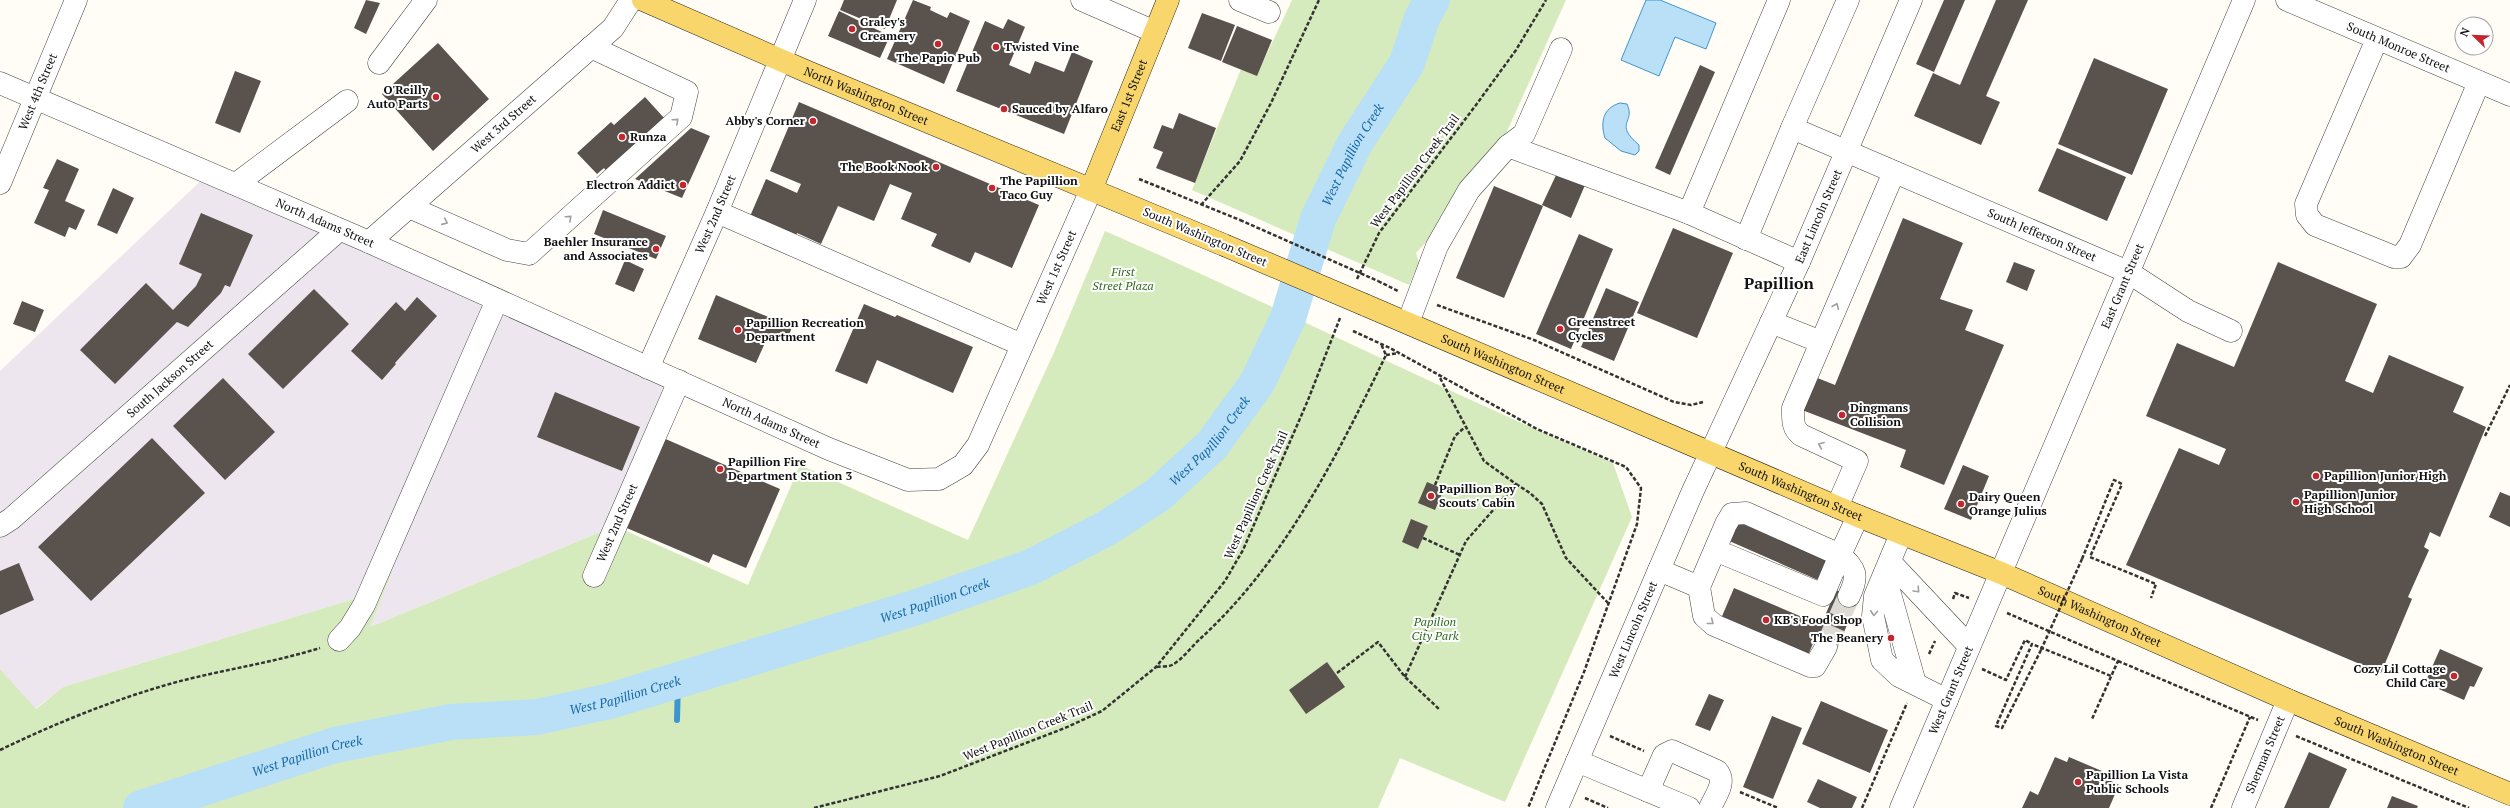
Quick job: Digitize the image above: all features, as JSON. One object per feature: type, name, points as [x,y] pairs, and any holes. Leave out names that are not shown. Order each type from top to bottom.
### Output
[{"type":"main road","name":"North Washington Street","points":[[643,0],[780,60],[1091,190]]},
{"type":"main road","name":"East 1st Street","points":[[1091,190],[1168,0]]},
{"type":"main road","name":"South Washington Street","points":[[1091,190],[1408,323],[1858,516],[2001,573],[2288,700],[2510,794]]},
{"type":"street","name":"West 4th Street","points":[[0,183],[76,0]]},
{"type":"street","points":[[378,63],[426,0]]},
{"type":"street","name":"West 3rd Street","points":[[369,242],[613,28],[631,0]]},
{"type":"street","name":"West 2nd Street","points":[[648,368],[717,212],[805,0]]},
{"type":"street","points":[[1082,0],[1155,32]]},
{"type":"street","points":[[1240,0],[1269,12]]},
{"type":"street","points":[[1689,213],[1779,0]]},
{"type":"street","points":[[1746,238],[1848,0]]},
{"type":"street","name":"East Grant Street","points":[[2001,573],[2244,0]]},
{"type":"street","name":"South Monroe Street","points":[[2287,0],[2510,95]]},
{"type":"street","name":"East Lincoln Street","points":[[1711,452],[1799,262],[1846,152],[1904,2]]},
{"type":"street","points":[[2377,39],[2306,204],[2307,215],[2315,225],[2394,257],[2401,257],[2410,245],[2479,82]]},
{"type":"street","points":[[409,207],[507,250],[529,254],[681,117],[687,92],[591,47]]},
{"type":"street","points":[[1408,323],[1437,246],[1469,190],[1508,146],[1524,134],[1561,49]]},
{"type":"street","name":"North Adams Street","points":[[0,84],[369,242],[828,449],[908,480],[938,479],[963,465],[978,445],[1022,346]]},
{"type":"street","points":[[236,184],[347,101]]},
{"type":"street","name":"South Jefferson Street","points":[[1792,128],[2128,272],[2188,311],[2231,331]]},
{"type":"street","points":[[1508,146],[1689,213],[1799,262]]},
{"type":"street","points":[[1837,507],[1857,460],[1812,442],[1795,430],[1793,408],[1894,172]]},
{"type":"street","name":"West 1st Street","points":[[1022,346],[1091,190]]},
{"type":"street","points":[[717,212],[1022,346]]},
{"type":"street","name":"South Jackson Street","points":[[0,526],[11,519],[339,230]]},
{"type":"street","points":[[339,640],[350,628],[364,605],[497,300]]},
{"type":"street","points":[[1771,322],[1821,342]]},
{"type":"street","name":"West 2nd Street","points":[[594,576],[679,382]]},
{"type":"street","name":"West Lincoln Street","points":[[1557,808],[1711,452]]},
{"type":"street","points":[[1826,647],[1815,666],[1810,666],[1714,625],[1704,616],[1699,587],[1726,524],[1732,514],[1746,513],[1840,555],[1852,566],[1855,576],[1855,583],[1849,596]]},
{"type":"street","points":[[1715,550],[1823,595],[1858,516]]},
{"type":"street","points":[[1901,534],[1887,569],[1915,683],[1947,700]]},
{"type":"street","points":[[1887,569],[1970,646]]},
{"type":"street","points":[[1659,570],[1699,587]]},
{"type":"street","name":"West Grant Street","points":[[1900,808],[2001,573]]},
{"type":"street","name":"Sherman Street","points":[[2242,808],[2288,700]]},
{"type":"street","points":[[1648,791],[1664,755],[1672,751],[1717,771],[1721,775],[1722,781],[1710,808]]},
{"type":"street","points":[[1577,761],[1689,808]]},
{"type":"path","points":[[1202,205],[1240,161],[1271,103],[1319,0]]},
{"type":"path","name":"West Papillion Creek Trail","points":[[1356,281],[1379,233],[1516,50],[1546,0]]},
{"type":"path","points":[[1139,179],[1240,220],[1417,298],[1534,340],[1674,402],[1691,405],[1703,402]]},
{"type":"path","name":"West Papillion Creek Trail","points":[[814,808],[940,776],[1065,728],[1102,711],[1156,667],[1221,586],[1243,550],[1305,407],[1340,317]]},
{"type":"path","points":[[1353,330],[1399,353],[1536,429],[1626,467],[1641,488],[1637,524],[1584,672],[1528,808]]},
{"type":"path","points":[[1381,344],[1386,355]]},
{"type":"path","points":[[1386,355],[1399,353]]},
{"type":"path","points":[[1156,667],[1172,665],[1218,622],[1275,554],[1334,458],[1386,355]]},
{"type":"path","points":[[1439,375],[1484,461],[1542,504],[1566,558],[1608,603]]},
{"type":"path","points":[[2485,436],[2510,385]]},
{"type":"path","points":[[1435,485],[1455,436],[1465,427]]},
{"type":"path","points":[[2032,644],[1996,726],[2002,728],[2041,650],[2082,559],[2114,480],[2122,484],[2090,557],[2156,584],[2151,598]]},
{"type":"path","points":[[1405,677],[1466,541],[1516,484]]},
{"type":"path","points":[[1423,538],[1460,555]]},
{"type":"path","points":[[1987,604],[2250,717],[2469,808]]},
{"type":"path","points":[[0,750],[72,717],[121,698],[174,683],[319,648],[339,640]]},
{"type":"path","points":[[1981,669],[2006,680],[2025,640],[2111,676]]},
{"type":"path","points":[[1337,673],[1378,642],[1405,677],[1439,709]]},
{"type":"path","points":[[2092,719],[2118,661]]},
{"type":"path","points":[[2211,808],[2250,717]]},
{"type":"path","points":[[1580,796],[1608,808]]},
{"type":"shaded area","points":[[209,173],[679,381],[615,526],[370,627],[392,572],[357,598],[63,687],[35,709],[0,669],[0,371]]},
{"type":"green space","points":[[1292,0],[1566,0],[1487,176],[1416,253],[1419,262],[1409,285],[1192,190],[1241,69],[1257,75]]},
{"type":"green space","points":[[1105,231],[1232,288],[1485,406],[1613,463],[1632,517],[1505,802],[1400,758],[1378,808],[0,808],[0,669],[36,709],[63,687],[357,598],[372,564],[392,572],[370,627],[615,526],[748,585],[800,465],[968,540],[1055,350]]},
{"type":"water","points":[[1646,0],[1660,0],[1716,23],[1706,49],[1675,37],[1659,76],[1621,60]]},
{"type":"water","points":[[1620,103],[1627,104],[1629,110],[1626,127],[1627,132],[1639,145],[1639,151],[1635,155],[1621,151],[1605,138],[1603,126],[1604,116],[1610,108]]},
{"type":"building","points":[[366,0],[380,3],[366,34],[354,28]]},
{"type":"building","points":[[844,0],[897,0],[885,29],[840,10]]},
{"type":"building","name":"The Papio Pub","points":[[913,0],[931,7],[930,10],[947,18],[950,12],[970,21],[944,84],[887,59]]},
{"type":"building","points":[[1944,0],[1965,0],[1934,72],[1916,64]]},
{"type":"building","points":[[1996,0],[2028,0],[1986,96],[2000,102],[1981,145],[1914,116],[1933,73],[1960,85]]},
{"type":"building","name":"Graley's Creamery","points":[[839,11],[890,36],[880,58],[828,36]]},
{"type":"building","points":[[1202,13],[1235,25],[1221,61],[1188,48]]},
{"type":"building","points":[[1008,19],[1025,27],[1009,65],[1030,74],[1035,61],[1064,72],[1072,52],[1093,61],[1064,134],[956,91],[985,21],[1003,29]]},
{"type":"building","points":[[1237,26],[1272,40],[1257,76],[1222,62]]},
{"type":"building","name":"O'Reilly Auto Parts","points":[[438,43],[489,99],[433,151],[382,94]]},
{"type":"building","points":[[2094,58],[2168,89],[2132,175],[2058,144]]},
{"type":"building","points":[[1700,65],[1715,72],[1670,175],[1655,168]]},
{"type":"building","points":[[235,71],[261,81],[240,133],[215,123]]},
{"type":"building","points":[[645,97],[665,119],[609,174],[604,168],[597,174],[577,153],[611,122],[614,125]]},
{"type":"building","points":[[799,102],[1039,205],[1012,268],[975,252],[970,263],[931,246],[937,234],[901,219],[912,193],[890,184],[874,221],[838,206],[821,244],[797,233],[794,241],[748,221],[766,179],[797,193],[801,184],[770,171]]},
{"type":"building","points":[[1179,113],[1216,128],[1195,183],[1156,168],[1163,152],[1153,148],[1162,125],[1173,129]]},
{"type":"building","points":[[691,128],[710,136],[682,198],[635,179]]},
{"type":"building","points":[[2057,148],[2126,177],[2107,221],[2038,191]]},
{"type":"building","points":[[57,159],[79,169],[65,201],[85,210],[76,230],[69,227],[65,237],[34,223],[49,190],[43,188]]},
{"type":"building","points":[[1557,173],[1585,185],[1571,218],[1542,205]]},
{"type":"building","points":[[1494,186],[1543,206],[1504,298],[1456,278]]},
{"type":"building","points":[[113,188],[134,198],[117,234],[97,225]]},
{"type":"building","points":[[603,210],[666,236],[656,259],[594,234]]},
{"type":"building","points":[[201,213],[253,235],[230,287],[225,285],[221,293],[188,327],[177,322],[115,384],[80,350],[146,283],[173,310],[196,286],[202,274],[179,264]]},
{"type":"building","points":[[1903,218],[1963,243],[1940,299],[1973,310],[1965,330],[2004,345],[1944,485],[1900,467],[1906,450],[1802,410],[1815,377],[1835,385]]},
{"type":"building","points":[[1673,228],[1733,253],[1697,338],[1637,313]]},
{"type":"building","points":[[1579,234],[1613,249],[1571,349],[1536,334]]},
{"type":"building","points":[[625,260],[644,269],[634,292],[615,284]]},
{"type":"building","points":[[2014,262],[2035,270],[2027,291],[2006,282]]},
{"type":"building","name":"Papillion Junior High","points":[[2278,262],[2377,304],[2345,381],[2373,393],[2389,355],[2464,387],[2453,412],[2486,427],[2440,537],[2430,532],[2424,547],[2429,550],[2408,597],[2412,599],[2381,673],[2126,565],[2179,448],[2219,465],[2226,449],[2146,416],[2177,343],[2234,367]]},
{"type":"building","points":[[1606,288],[1639,302],[1614,361],[1581,347]]},
{"type":"building","points":[[314,289],[349,324],[283,389],[248,354]]},
{"type":"building","points":[[716,295],[792,327],[786,343],[768,336],[756,363],[698,339]]},
{"type":"building","points":[[417,297],[437,316],[395,363],[396,364],[382,380],[351,351],[396,302],[405,311]]},
{"type":"building","points":[[22,301],[44,310],[35,332],[13,324]]},
{"type":"building","points":[[864,304],[895,317],[897,315],[973,347],[953,393],[877,360],[867,384],[835,371]]},
{"type":"building","points":[[223,378],[275,432],[225,480],[173,426]]},
{"type":"building","points":[[555,392],[640,427],[622,471],[537,437]]},
{"type":"building","points":[[661,437],[780,489],[746,568],[713,554],[709,563],[622,526]]},
{"type":"building","points":[[152,438],[205,493],[91,601],[38,547]]},
{"type":"building","points":[[1963,465],[1989,476],[1971,520],[1944,509]]},
{"type":"building","name":"Papillion Boy Scouts' Cabin","points":[[1427,482],[1444,489],[1435,510],[1418,503]]},
{"type":"building","points":[[2500,492],[2510,496],[2510,527],[2489,517]]},
{"type":"building","points":[[1411,519],[1428,526],[1418,549],[1402,542]]},
{"type":"building","points":[[1736,521],[1828,561],[1820,581],[1727,540]]},
{"type":"building","points":[[19,563],[34,600],[0,615],[0,571]]},
{"type":"building","points":[[1734,588],[1821,625],[1836,590],[1858,599],[1836,651],[1814,641],[1807,658],[1720,621]]},
{"type":"building","name":"Cozy Lil Cottage Child Care","points":[[2440,649],[2483,668],[2474,687],[2470,686],[2464,700],[2425,683]]},
{"type":"building","points":[[1327,662],[1345,687],[1306,714],[1289,690]]},
{"type":"building","points":[[1709,694],[1724,700],[1710,731],[1695,725]]},
{"type":"building","points":[[1821,701],[1888,730],[1870,773],[1802,744]]},
{"type":"building","points":[[1772,716],[1802,728],[1773,799],[1743,787]]},
{"type":"building","points":[[2309,752],[2347,769],[2329,808],[2284,808]]},
{"type":"building","name":"Papillion La Vista Public Schools","points":[[2055,757],[2067,762],[2069,757],[2109,774],[2107,779],[2119,785],[2109,808],[2022,808],[2030,791],[2038,795]]},
{"type":"building","points":[[1818,779],[1857,797],[1852,808],[1820,808],[1807,802]]},
{"type":"building","points":[[2392,796],[2418,806],[2417,808],[2387,808]]},
{"type":"waterway","name":"West Papillion Creek","points":[[141,808],[335,745],[451,722],[537,717],[610,701],[917,607],[1031,567],[1107,528],[1159,494],[1212,445],[1257,383],[1288,318],[1318,219],[1355,143],[1407,63],[1422,18],[1432,0]]},
{"type":"waterway","points":[[677,720],[678,680]]},
{"type":"tunnel","points":[[1826,647],[1849,596]]},
{"type":"place","name":"Graley's Creamery","points":[[852,29]]},
{"type":"place","name":"The Papio Pub","points":[[938,44]]},
{"type":"place","name":"Twisted Vine","points":[[996,47]]},
{"type":"place","name":"O'Reilly Auto Parts","points":[[436,97]]},
{"type":"place","name":"Sauced by Alfaro","points":[[1004,109]]},
{"type":"place","name":"Abby's Corner","points":[[813,121]]},
{"type":"place","name":"Runza","points":[[622,137]]},
{"type":"place","name":"The Book Nook","points":[[936,167]]},
{"type":"place","name":"Electron Addict","points":[[683,185]]},
{"type":"place","name":"The Papillion Taco Guy","points":[[992,188]]},
{"type":"place","name":"Baehler Insurance and Associates","points":[[656,249]]},
{"type":"place","name":"Greenstreet Cycles","points":[[1560,329]]},
{"type":"place","name":"Papillion Recreation Department","points":[[738,330]]},
{"type":"place","name":"Dingmans Collision","points":[[1842,415]]},
{"type":"place","name":"Papillion Fire Department Station 3","points":[[720,469]]},
{"type":"place","name":"Papillion Junior High","points":[[2316,476]]},
{"type":"place","name":"Papillion Boy Scouts' Cabin","points":[[1431,496]]},
{"type":"place","name":"Papillion Junior High School","points":[[2296,502]]},
{"type":"place","name":"Dairy Queen Orange Julius","points":[[1961,504]]},
{"type":"place","name":"KB's Food Shop","points":[[1766,620]]},
{"type":"place","name":"The Beanery","points":[[1891,638]]},
{"type":"place","name":"Cozy Lil Cottage Child Care","points":[[2454,676]]},
{"type":"place","name":"Papillion La Vista Public Schools","points":[[2078,782]]},
{"type":"district","name":"Papillion","points":[[1779,283]]},
{"type":"park label","name":"First Street Plaza","points":[[1123,279]]},
{"type":"park label","name":"Papilion City Park","points":[[1435,629]]}]
